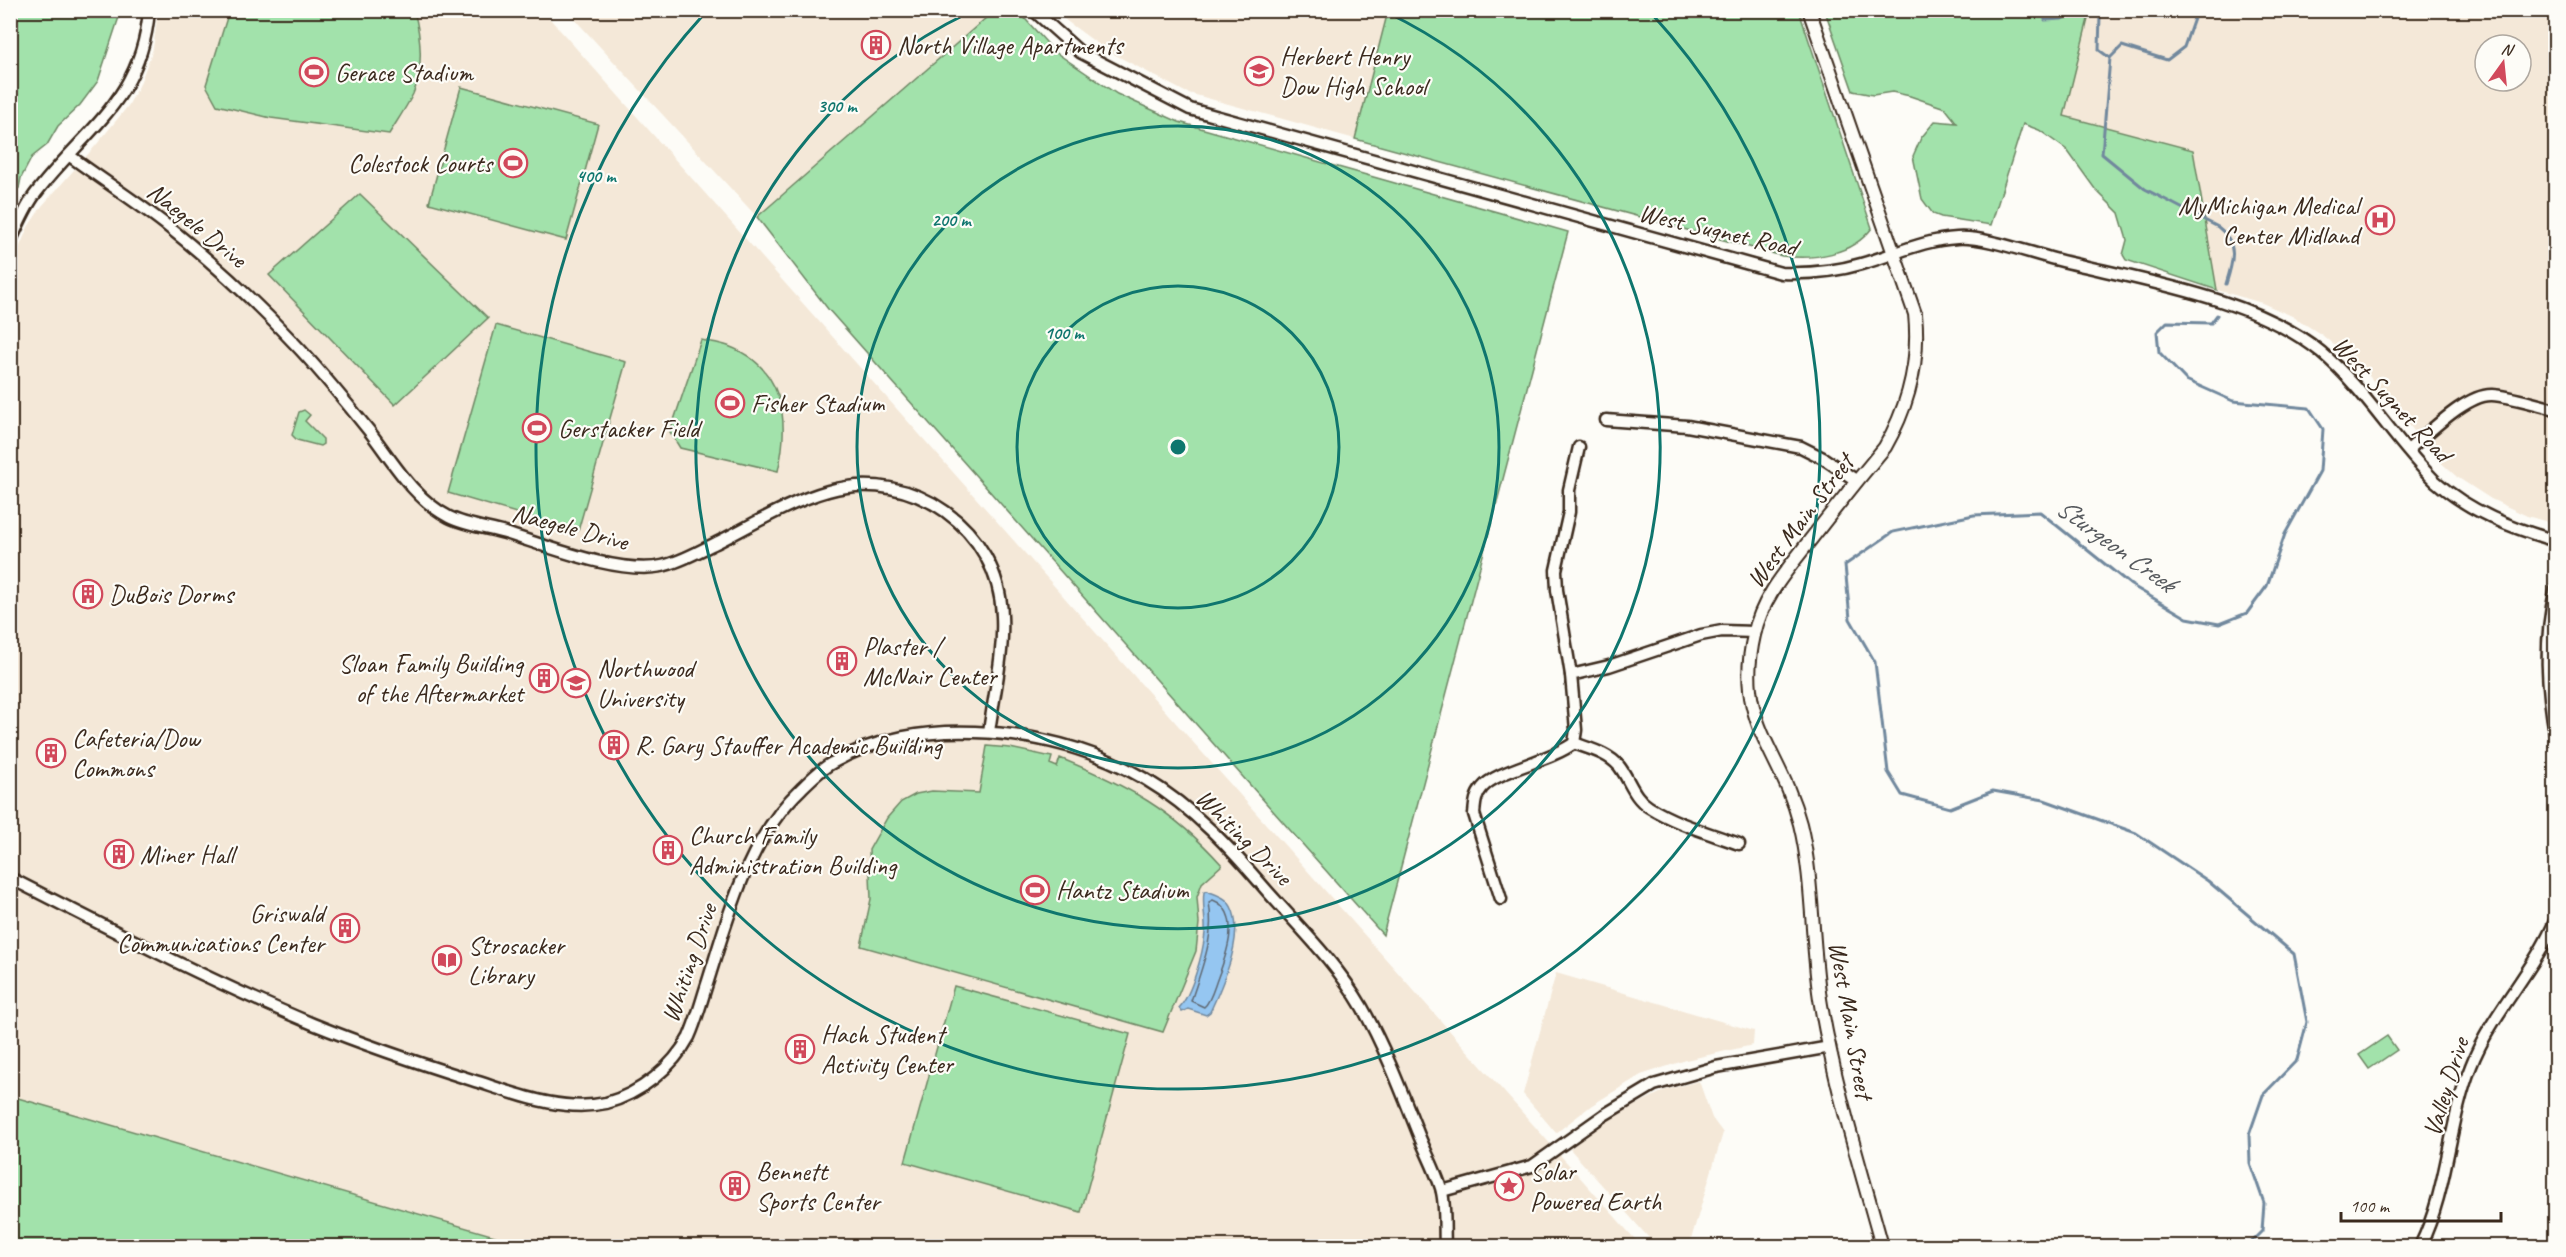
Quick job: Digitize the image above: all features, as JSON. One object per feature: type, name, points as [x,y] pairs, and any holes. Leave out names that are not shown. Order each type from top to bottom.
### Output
[{"type":"street","points":[[10,242],[34,195],[103,121],[122,93],[142,46],[149,10]]},
{"type":"street","name":"West Sugnet Road","points":[[1033,10],[1080,52],[1190,109],[1781,273],[1819,274],[1863,264],[1930,240],[1960,237],[2242,308],[2271,320],[2301,337],[2322,353],[2350,379],[2436,481],[2468,505],[2496,521],[2556,541]]},
{"type":"street","name":"West Main Street","points":[[1809,10],[1915,314],[1917,332],[1915,370],[1896,428],[1885,447],[1773,588],[1762,609],[1755,632],[1749,676],[1751,704],[1759,730],[1793,802],[1801,825],[1806,852],[1821,1004],[1838,1087],[1882,1246]]},
{"type":"street","name":"Naegele Drive","points":[[70,156],[165,224],[226,276],[292,341],[330,383],[421,497],[451,518],[630,567],[662,566],[690,556],[797,502],[831,490],[866,486],[894,490],[919,496],[947,511],[976,539],[990,566],[998,591],[1002,614],[1002,639],[989,732]]},
{"type":"street","points":[[2408,450],[2455,411],[2479,397],[2493,395],[2556,409]]},
{"type":"street","points":[[1606,420],[1687,426],[1800,447],[1823,458],[1857,481]]},
{"type":"street","points":[[1501,899],[1474,814],[1475,799],[1483,786],[1493,779],[1562,753],[1574,743],[1576,730],[1571,675],[1557,590],[1556,570],[1569,512],[1569,490],[1579,447]]},
{"type":"street","points":[[2556,588],[2551,605],[2547,672],[2556,740]]},
{"type":"street","points":[[1571,675],[1609,666],[1701,635],[1722,631],[1755,632]]},
{"type":"street","name":"Whiting Drive","points":[[10,878],[220,982],[314,1024],[366,1044],[543,1101],[578,1106],[606,1103],[644,1086],[667,1067],[687,1041],[739,885],[756,848],[777,814],[792,796],[829,764],[881,742],[935,733],[989,732],[1052,741],[1114,762],[1175,798],[1202,820],[1231,849],[1321,952],[1362,1007],[1391,1068],[1442,1191],[1445,1246]]},
{"type":"street","points":[[1574,743],[1603,753],[1619,767],[1632,791],[1647,806],[1691,827],[1739,844]]},
{"type":"street","name":"Valley Drive","points":[[2420,1246],[2440,1192],[2461,1099],[2479,1047],[2499,1012],[2544,945],[2556,919]]},
{"type":"street","points":[[1442,1191],[1532,1166],[1604,1115],[1654,1085],[1716,1067],[1830,1047]]},
{"type":"shaded area","name":"Northwood University","points":[[158,11],[543,11],[1641,1246],[529,1246],[11,1096],[10,270],[28,227],[42,206],[128,106],[139,86],[153,49]]},
{"type":"shaded area","points":[[567,11],[994,11],[757,217]]},
{"type":"shaded area","name":"Herbert Henry Dow High School","points":[[1053,11],[1388,11],[1355,139],[1185,92],[1106,50]]},
{"type":"shaded area","name":"MyMichigan Medical Center Midland","points":[[2090,11],[2555,11],[2555,524],[2527,516],[2491,499],[2457,477],[2437,459],[2365,371],[2322,335],[2292,316],[2262,303],[2217,290],[2193,150],[2064,116]]},
{"type":"shaded area","points":[[1556,973],[1754,1031],[1753,1045],[1686,1060],[1641,1075],[1592,1105],[1556,1133],[1523,1094]]},
{"type":"shaded area","points":[[1699,1081],[1712,1118],[1723,1133],[1689,1246],[1656,1246],[1570,1149],[1593,1130],[1621,1112],[1666,1090]]},
{"type":"green space","points":[[11,10],[121,11],[98,81],[80,105],[58,126],[47,145],[32,157],[21,178],[19,188],[11,195]]},
{"type":"green space","name":"Gerace Stadium","points":[[229,11],[414,11],[420,63],[413,94],[389,134],[271,118],[217,105],[206,85]]},
{"type":"green space","points":[[994,11],[1018,11],[1055,52],[1117,94],[1179,122],[1568,232],[1383,935],[828,309],[757,217]]},
{"type":"green space","points":[[1388,11],[1799,11],[1872,228],[1854,244],[1832,254],[1807,257],[1782,256],[1355,139]]},
{"type":"green space","points":[[1825,11],[2090,11],[2064,116],[2193,150],[2217,290],[2126,260],[2123,255],[2127,240],[2119,213],[2095,189],[2067,150],[2039,130],[2023,124],[1991,225],[1933,214],[1922,199],[1913,156],[1921,138],[1935,121],[1957,123],[1945,108],[1910,96],[1892,92],[1873,95],[1853,91]]},
{"type":"green space","name":"Colestock Courts","points":[[461,87],[598,124],[566,240],[429,203]]},
{"type":"green space","points":[[360,194],[488,318],[395,405],[269,275]]},
{"type":"green space","name":"Gerstacker Field","points":[[496,325],[626,362],[578,531],[448,493]]},
{"type":"green space","name":"Fisher Stadium","points":[[701,340],[725,345],[747,355],[772,381],[782,415],[782,452],[778,471],[680,448],[670,432]]},
{"type":"green space","points":[[304,410],[310,415],[305,421],[323,439],[323,444],[320,446],[297,440],[292,435],[299,412]]},
{"type":"green space","name":"Hantz Stadium","points":[[987,746],[1010,748],[1052,757],[1050,764],[1057,767],[1060,758],[1128,789],[1167,814],[1222,865],[1202,883],[1197,897],[1199,923],[1196,951],[1163,1032],[861,946],[871,899],[869,850],[887,818],[901,802],[916,794],[932,791],[979,793]]},
{"type":"green space","points":[[954,986],[1130,1034],[1081,1212],[905,1162]]},
{"type":"green space","points":[[2387,1036],[2397,1050],[2369,1069],[2359,1055]]},
{"type":"green space","points":[[11,1096],[529,1246],[11,1246]]},
{"type":"water","points":[[1207,891],[1228,902],[1234,913],[1236,926],[1235,941],[1227,973],[1210,1012],[1206,1015],[1188,1009],[1182,1012],[1179,1008],[1188,993],[1202,951],[1205,928],[1204,892]]},
{"type":"waterway","points":[[2043,10],[2045,20],[2062,19],[2080,10]]},
{"type":"waterway","points":[[2090,10],[2100,15],[2099,50],[2110,58]]},
{"type":"waterway","name":"Sturgeon Creek","points":[[2197,10],[2184,47],[2167,60],[2122,46],[2110,58],[2102,154],[2145,189],[2218,227],[2225,233],[2232,246],[2231,268],[2226,284]]},
{"type":"waterway","name":"Sturgeon Creek","points":[[2217,315],[2211,323],[2167,322],[2157,332],[2159,352],[2186,380],[2233,401],[2309,408],[2323,429],[2320,471],[2285,534],[2267,586],[2247,613],[2219,624],[2187,618],[2131,585],[2040,512],[1974,515],[1893,532],[1845,565],[1850,619],[1875,662],[1888,772],[1902,795],[1950,808],[1993,791],[2044,800],[2136,833],[2208,881],[2294,954],[2307,1022],[2297,1060],[2263,1095],[2249,1135],[2250,1163],[2264,1203],[2262,1231],[2247,1246]]},
{"type":"place","name":"North Village Apartments","points":[[876,45]]},
{"type":"place","name":"Herbert Henry Dow High School","points":[[1259,71]]},
{"type":"place","name":"Gerace Stadium","points":[[314,72]]},
{"type":"place","name":"Colestock Courts","points":[[513,163]]},
{"type":"place","name":"MyMichigan Medical Center Midland","points":[[2380,220]]},
{"type":"place","name":"Fisher Stadium","points":[[730,403]]},
{"type":"place","name":"Gerstacker Field","points":[[537,428]]},
{"type":"place","name":"DuBois Dorms","points":[[88,594]]},
{"type":"place","name":"Plaster / McNair Center","points":[[842,661]]},
{"type":"place","name":"Sloan Family Building of the Aftermarket","points":[[544,678]]},
{"type":"place","name":"Northwood University","points":[[576,683]]},
{"type":"place","name":"R. Gary Stauffer Academic Building","points":[[614,745]]},
{"type":"place","name":"Cafeteria/Dow Commons","points":[[51,753]]},
{"type":"place","name":"Church Family Administration Building","points":[[668,850]]},
{"type":"place","name":"Miner Hall","points":[[119,854]]},
{"type":"place","name":"Hantz Stadium","points":[[1035,890]]},
{"type":"place","name":"Griswald Communications Center","points":[[345,928]]},
{"type":"place","name":"Strosacker Library","points":[[447,960]]},
{"type":"place","name":"Hach Student Activity Center","points":[[800,1049]]},
{"type":"place","name":"Bennett Sports Center","points":[[735,1186]]},
{"type":"place","name":"Solar Powered Earth","points":[[1509,1186]]}]
